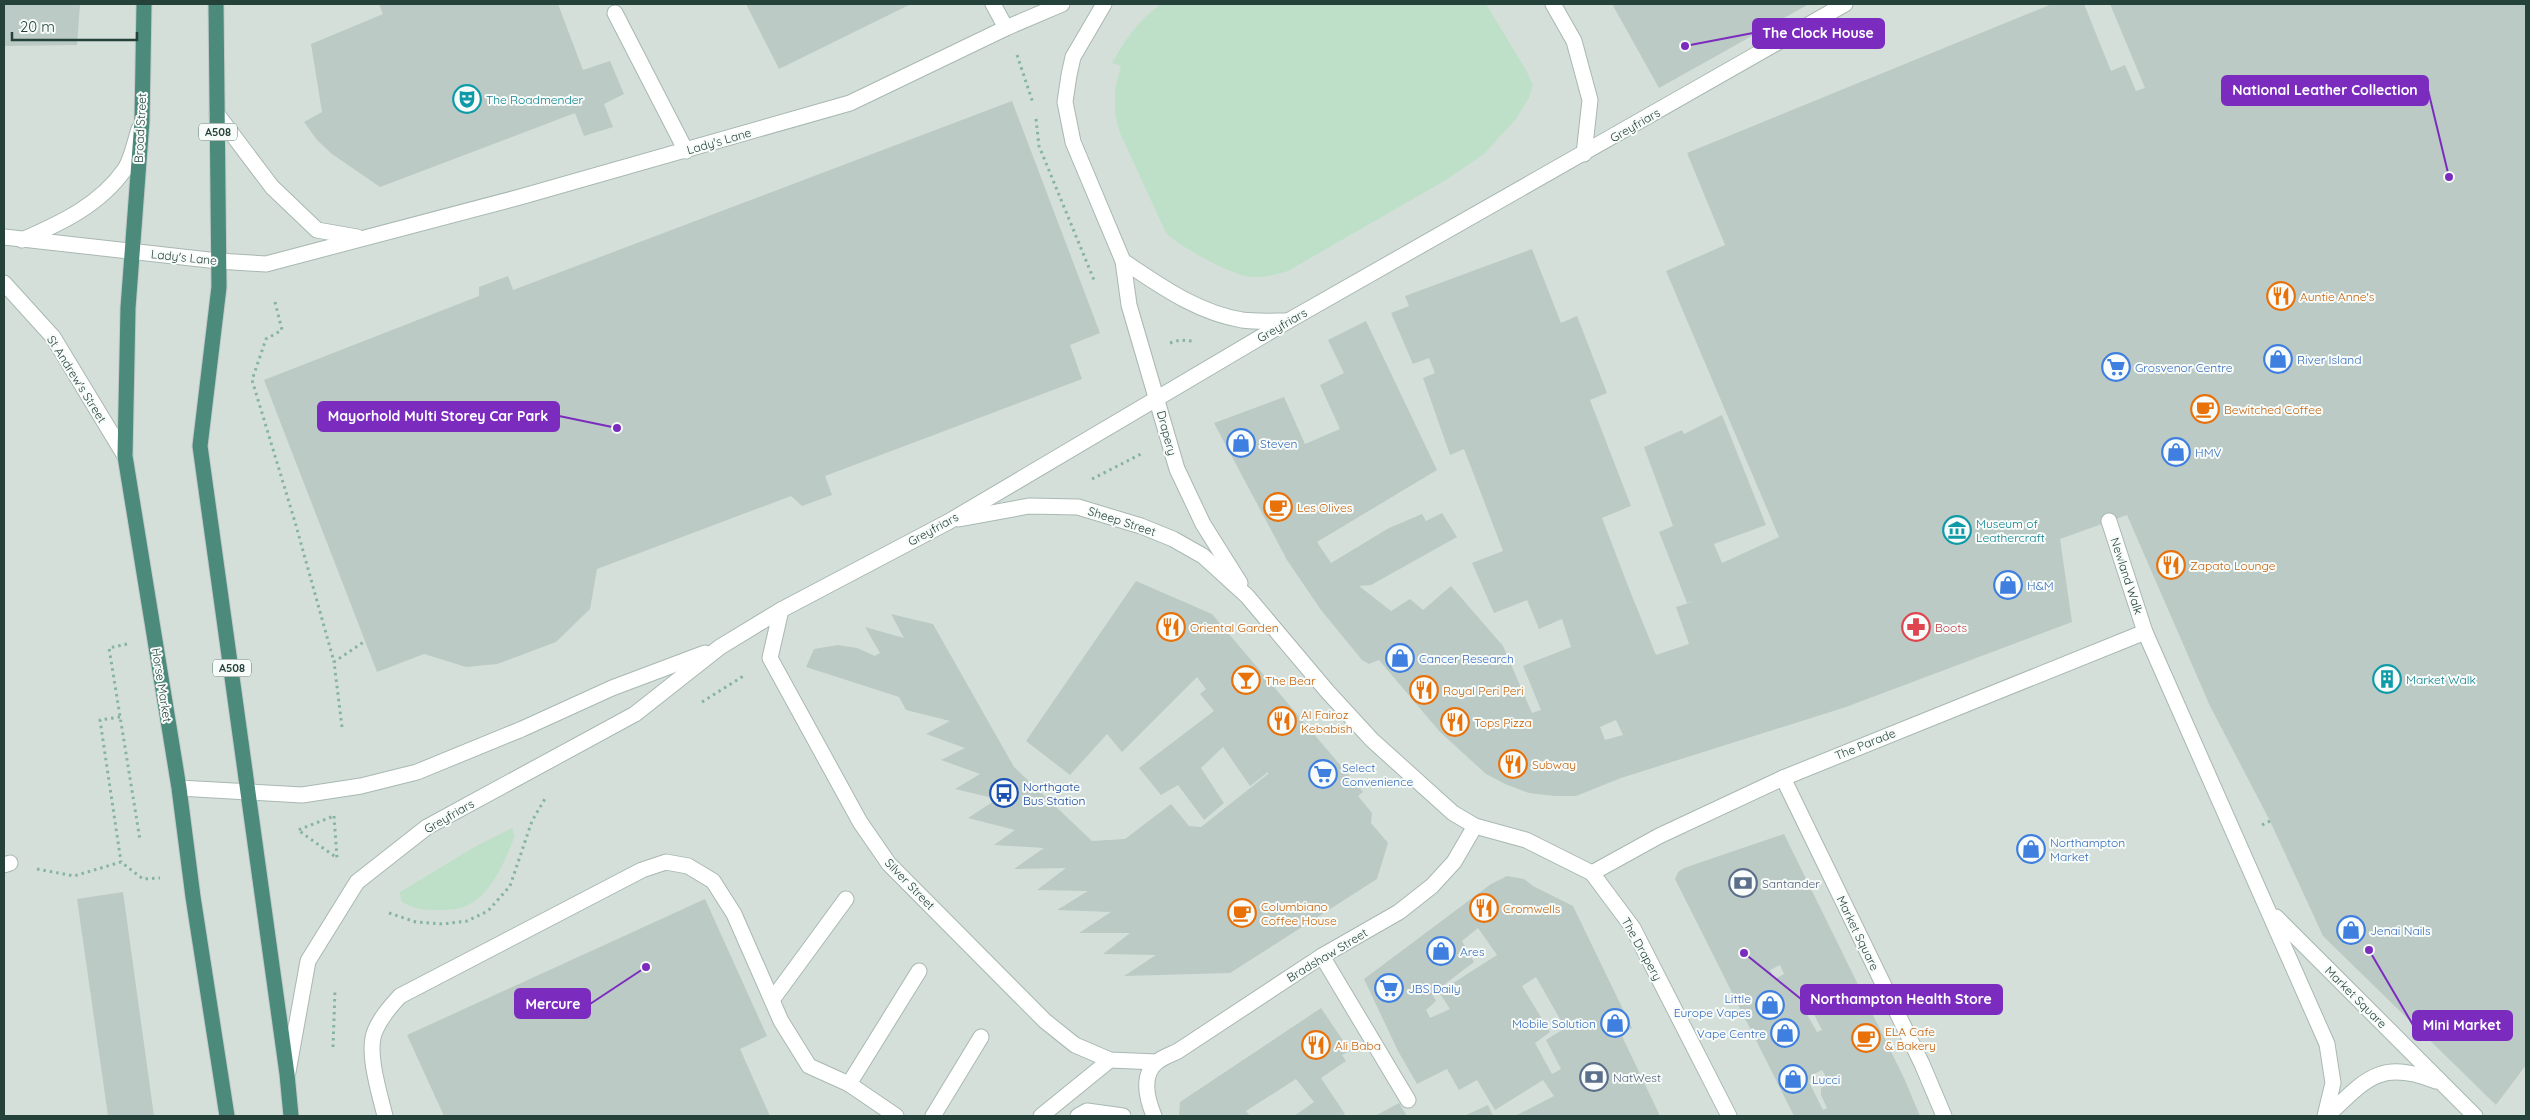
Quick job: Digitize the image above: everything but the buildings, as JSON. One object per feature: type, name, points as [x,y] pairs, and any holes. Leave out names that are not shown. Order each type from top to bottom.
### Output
[{"type":"highway","name":"Broad Street","points":[[132,251],[142,121],[144,4]]},
{"type":"highway","name":"A508","points":[[216,4],[219,287],[200,446],[249,792],[291,1116]]},
{"type":"highway","name":"Horse Market","points":[[132,251],[128,308],[125,456],[179,788],[194,906],[227,1116]]},
{"type":"street","points":[[993,4],[1006,28]]},
{"type":"street","name":"Lady's Lane","points":[[4,237],[21,241],[266,264],[686,151],[850,103],[1006,28],[1062,4]]},
{"type":"street","points":[[1104,4],[1073,57],[1065,102],[1073,142],[1123,261],[1128,305],[1158,398]]},
{"type":"street","points":[[1553,4],[1574,41],[1590,100],[1584,154]]},
{"type":"street","name":"Greyfriars","points":[[287,1074],[308,961],[357,882],[427,828],[635,714],[720,647],[781,610],[948,522],[1288,321],[1845,4]]},
{"type":"street","points":[[615,13],[686,151]]},
{"type":"street","name":"Lady's Lane","points":[[218,114],[272,187],[318,230],[361,238]]},
{"type":"street","points":[[21,241],[54,227],[90,206],[126,168],[142,121]]},
{"type":"street","points":[[1123,261],[1187,303],[1210,313],[1244,320],[1288,321]]},
{"type":"street","name":"St Andrew's Street","points":[[4,283],[53,337],[125,456]]},
{"type":"street","name":"Drapery","points":[[1158,398],[1177,468]]},
{"type":"street","name":"Sheep Street","points":[[1177,468],[1203,524],[1248,596],[1326,691],[1372,740],[1453,813],[1475,826]]},
{"type":"street","name":"Sheep Street","points":[[948,522],[1029,506],[1084,509],[1142,526],[1172,539],[1203,556],[1248,596]]},
{"type":"street","name":"Newland Walk","points":[[2109,520],[2145,632]]},
{"type":"street","points":[[770,658],[781,610]]},
{"type":"street","name":"The Parade","points":[[1592,873],[1659,836],[1783,778],[2145,632]]},
{"type":"street","name":"Market Square","points":[[2145,632],[2327,1044],[2333,1083],[2326,1116]]},
{"type":"street","name":"Greyfriars","points":[[179,788],[302,795],[361,786],[417,772],[522,729],[612,688],[720,647]]},
{"type":"street","name":"Silver Street","points":[[770,658],[860,822],[889,864],[1045,1021],[1075,1045],[1110,1060],[1157,1062]]},
{"type":"street","name":"Market Square","points":[[1783,778],[1922,1064],[1944,1116]]},
{"type":"street","name":"The Drapery","points":[[1475,826],[1526,840],[1592,873],[1633,928],[1729,1116]]},
{"type":"street","name":"Bradshaw Street","points":[[1157,1062],[1178,1051],[1322,956],[1399,912],[1432,886],[1454,862],[1475,826]]},
{"type":"street","points":[[384,1116],[373,1059],[374,1033],[384,1014],[400,996],[642,870],[666,862],[688,866],[713,881],[734,914],[781,1022],[809,1066],[849,1084],[896,1116]]},
{"type":"street","points":[[772,1000],[846,899]]},
{"type":"street","name":"Market Square","points":[[2269,910],[2475,1116]]},
{"type":"street","points":[[1322,956],[1408,1100]]},
{"type":"street","points":[[849,1084],[919,971]]},
{"type":"street","points":[[934,1116],[981,1037]]},
{"type":"street","points":[[1042,1116],[1110,1060]]},
{"type":"street","points":[[1154,1116],[1148,1102],[1147,1076],[1157,1062]]},
{"type":"street","name":"Market Square","points":[[2326,1116],[2363,1082],[2381,1073],[2418,1074],[2442,1084]]},
{"type":"street","points":[[1078,1116],[1087,1111],[1123,1116]]},
{"type":"path","points":[[275,302],[282,330],[266,339],[252,380],[295,522],[334,662],[342,728]]},
{"type":"path","points":[[1163,346],[1180,340],[1194,341],[1198,348]]},
{"type":"path","points":[[1089,480],[1141,454]]},
{"type":"path","points":[[334,662],[365,641]]},
{"type":"path","points":[[109,648],[140,840]]},
{"type":"path","points":[[695,706],[770,658]]},
{"type":"path","points":[[120,717],[100,720],[121,862],[143,879],[160,878]]},
{"type":"path","points":[[389,913],[416,922],[443,924],[467,921],[488,911],[510,886],[532,821],[549,792],[540,797]]},
{"type":"path","points":[[334,816],[337,858],[314,841],[298,830],[334,816]]},
{"type":"path","points":[[7,864],[74,876],[121,862]]},
{"type":"path","points":[[333,1047],[337,982]]},
{"type":"shaded area","points":[[4,4],[2526,4],[2526,1116],[4,1116]]},
{"type":"green space","points":[[1161,4],[1486,4],[1533,85],[1529,98],[1516,119],[1484,154],[1446,180],[1288,271],[1261,277],[1245,276],[1203,258],[1181,245],[1166,233],[1120,133],[1115,114],[1115,89],[1121,66],[1112,63],[1133,30]]},
{"type":"green space","points":[[512,828],[515,835],[501,868],[487,890],[468,905],[457,909],[427,910],[405,904],[401,901],[400,892],[476,846]]},
{"type":"place","name":"The Clock House","points":[[1685,46]]},
{"type":"place","name":"The Roadmender","points":[[467,99]]},
{"type":"place","name":"National Leather Collection","points":[[2449,177]]},
{"type":"place","name":"Auntie Anne's","points":[[2281,296]]},
{"type":"place","name":"River Island","points":[[2278,359]]},
{"type":"place","name":"Grosvenor Centre","points":[[2116,367]]},
{"type":"place","name":"Bewitched Coffee","points":[[2205,409]]},
{"type":"place","name":"Mayorhold Multi Storey Car Park","points":[[617,428]]},
{"type":"place","name":"Steven","points":[[1241,443]]},
{"type":"place","name":"HMV","points":[[2176,452]]},
{"type":"place","name":"Les Olives","points":[[1278,507]]},
{"type":"place","name":"Museum of Leathercraft","points":[[1957,530]]},
{"type":"place","name":"Zapato Lounge","points":[[2171,565]]},
{"type":"place","name":"H&M","points":[[2008,585]]},
{"type":"place","name":"Oriental Garden","points":[[1171,627]]},
{"type":"place","name":"Boots","points":[[1916,627]]},
{"type":"place","name":"Cancer Research","points":[[1400,658]]},
{"type":"place","name":"Market Walk","points":[[2387,679]]},
{"type":"place","name":"The Bear","points":[[1246,680]]},
{"type":"place","name":"Royal Peri Peri","points":[[1424,690]]},
{"type":"place","name":"Al Fairoz Kebabish","points":[[1282,721]]},
{"type":"place","name":"Tops Pizza","points":[[1455,722]]},
{"type":"place","name":"Subway","points":[[1513,764]]},
{"type":"place","name":"Select Convenience","points":[[1323,774]]},
{"type":"place","name":"Northgate Bus Station","points":[[1004,793]]},
{"type":"place","name":"Northampton Market","points":[[2031,849]]},
{"type":"place","name":"Santander","points":[[1743,883]]},
{"type":"place","name":"Cromwells","points":[[1484,908]]},
{"type":"place","name":"Columbiano Coffee House","points":[[1242,913]]},
{"type":"place","name":"Jenai Nails","points":[[2351,930]]},
{"type":"place","name":"Mini Market","points":[[2369,950]]},
{"type":"place","name":"Ares","points":[[1441,951]]},
{"type":"place","name":"Northampton Health Store","points":[[1744,953]]},
{"type":"place","name":"Mercure","points":[[646,967]]},
{"type":"place","name":"JBS Daily","points":[[1389,988]]},
{"type":"place","name":"Little Europe Vapes","points":[[1770,1005]]},
{"type":"place","name":"Mobile Solution","points":[[1615,1023]]},
{"type":"place","name":"Vape Centre","points":[[1785,1033]]},
{"type":"place","name":"ELA Cafe & Bakery","points":[[1866,1038]]},
{"type":"place","name":"Ali Baba","points":[[1316,1045]]},
{"type":"place","name":"NatWest","points":[[1594,1077]]},
{"type":"place","name":"Lucci","points":[[1793,1079]]}]
